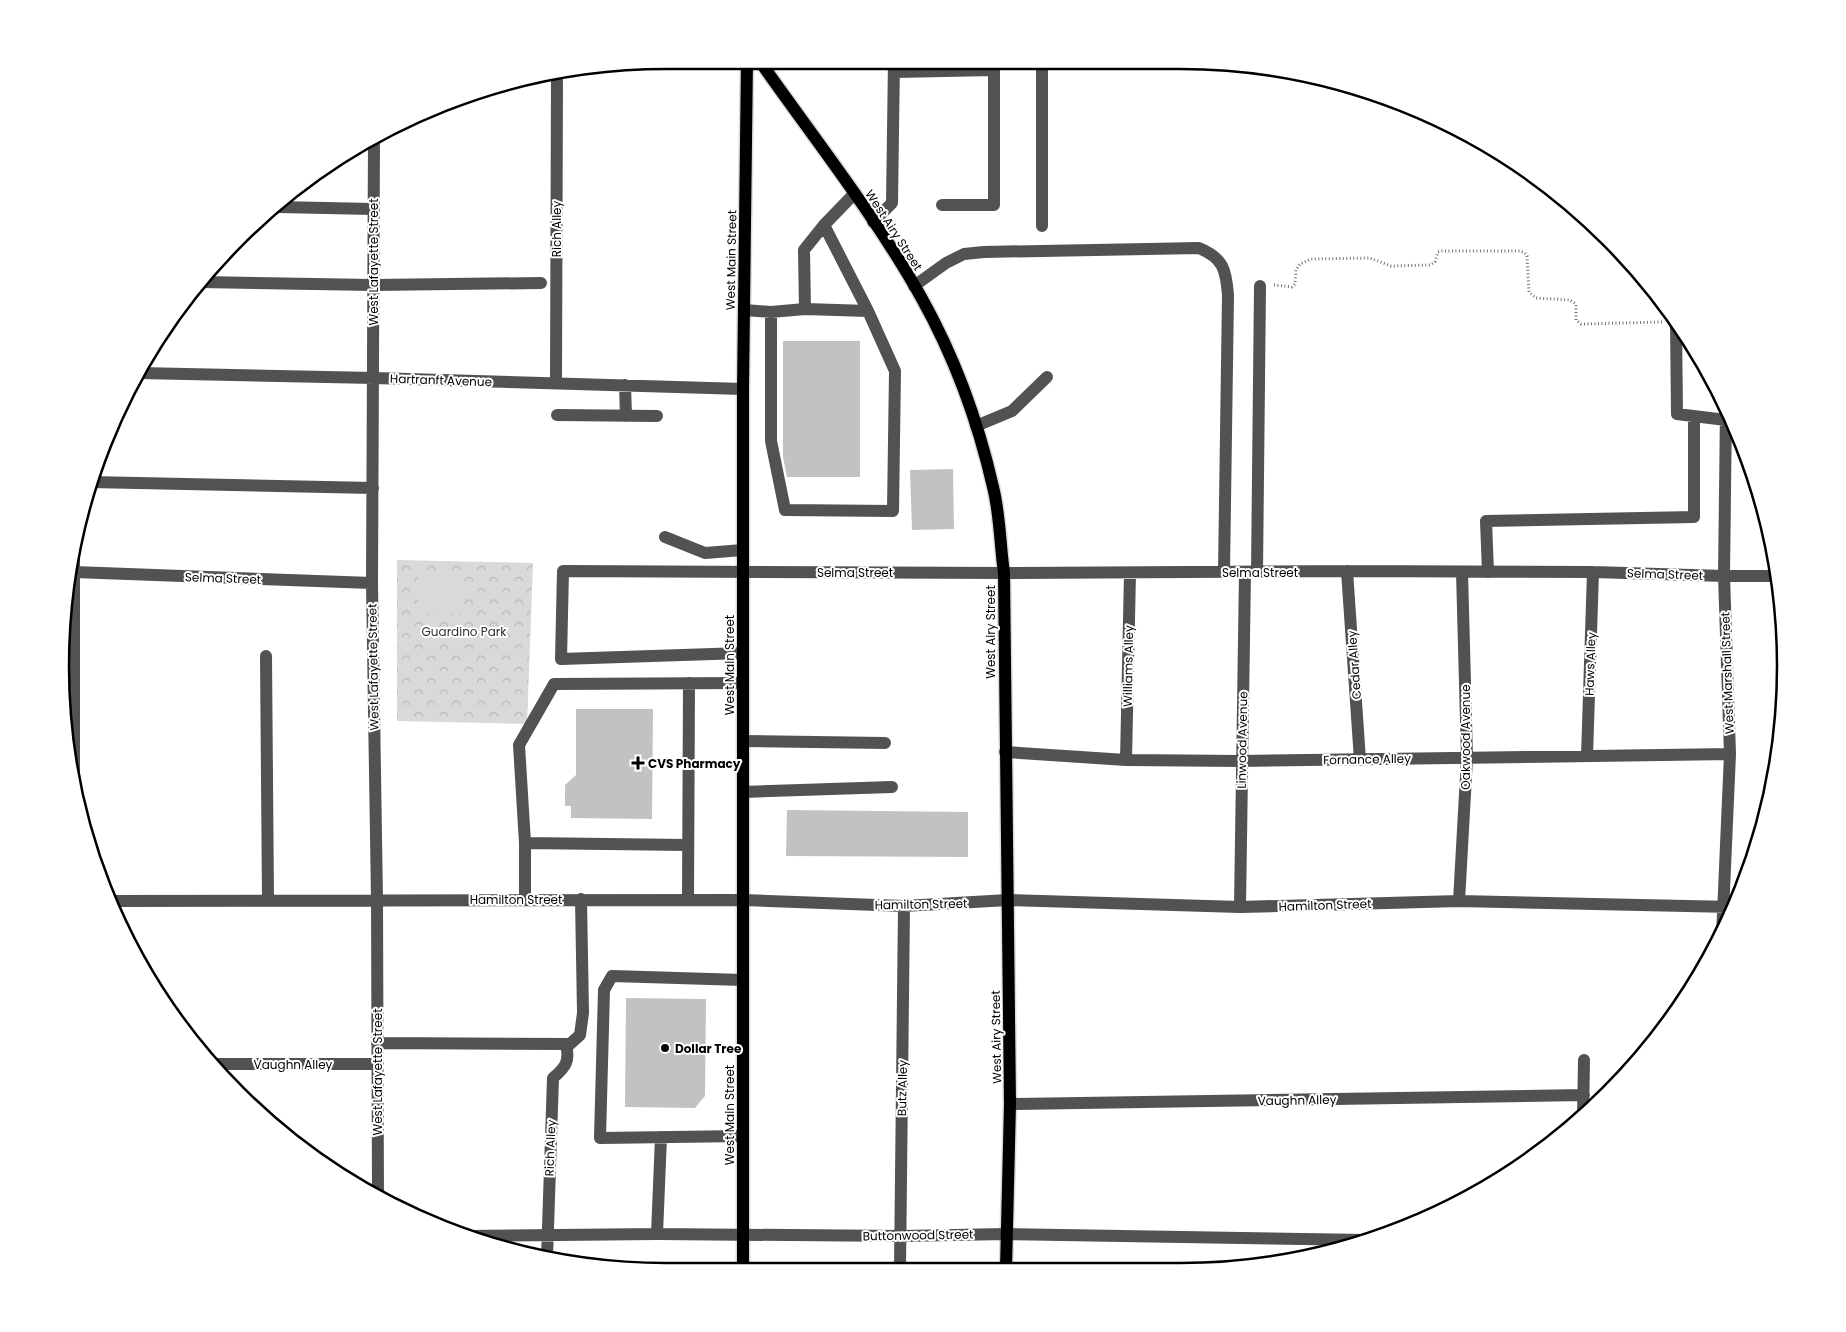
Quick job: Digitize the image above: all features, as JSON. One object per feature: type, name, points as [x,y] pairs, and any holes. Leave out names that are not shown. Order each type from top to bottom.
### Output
[{"type":"main road","name":"West Main Street","points":[[743,1263],[742,389],[747,69]]},
{"type":"main road","name":"West Airy Street","points":[[765,69],[854,194],[914,286],[951,358],[976,426],[994,488],[1004,573],[1010,1104],[1006,1263]]},
{"type":"street","points":[[873,222],[892,203],[894,69]]},
{"type":"street","points":[[942,206],[994,206],[994,69]]},
{"type":"street","points":[[1042,69],[1042,226]]},
{"type":"street","name":"Rich Alley","points":[[556,383],[557,79]]},
{"type":"street","name":"West Lafayette Street","points":[[374,145],[372,583],[377,899],[378,1189]]},
{"type":"street","points":[[805,309],[804,250],[824,225],[854,194]]},
{"type":"street","points":[[284,207],[373,209]]},
{"type":"street","points":[[771,312],[772,441],[786,510],[893,511],[895,371],[868,311],[824,225]]},
{"type":"street","points":[[914,286],[946,263],[964,254],[993,251],[1199,248],[1211,253],[1220,262],[1226,275],[1228,295],[1224,572]]},
{"type":"street","points":[[209,282],[373,285],[541,283]]},
{"type":"street","name":"Linwood Avenue","points":[[1240,907],[1241,760],[1251,572],[1260,286]]},
{"type":"street","points":[[744,310],[771,312],[805,309],[868,311]]},
{"type":"street","points":[[1671,326],[1677,414],[1694,416],[1722,415]]},
{"type":"street","name":"Hartranft Avenue","points":[[146,373],[742,389]]},
{"type":"street","points":[[976,426],[1012,411],[1047,378]]},
{"type":"street","points":[[625,385],[626,416]]},
{"type":"street","points":[[557,415],[657,416]]},
{"type":"street","points":[[1488,572],[1486,522],[1694,517],[1694,416]]},
{"type":"street","name":"West Marshall Street","points":[[1726,424],[1724,576],[1730,754],[1728,904]]},
{"type":"street","points":[[98,482],[373,488]]},
{"type":"street","points":[[665,537],[705,553],[742,550]]},
{"type":"street","name":"Selma Street","points":[[77,571],[372,583]]},
{"type":"street","name":"Selma Street","points":[[742,653],[561,659],[564,571],[1004,573],[1593,572],[1770,576]]},
{"type":"street","name":"Cedar Alley","points":[[1347,571],[1360,760]]},
{"type":"street","name":"Oakwood Avenue","points":[[1459,901],[1467,758],[1462,572]]},
{"type":"street","name":"Haws Alley","points":[[1587,756],[1593,572]]},
{"type":"street","name":"Williams Alley","points":[[1126,760],[1130,573]]},
{"type":"street","points":[[69,683],[70,624]]},
{"type":"street","points":[[266,656],[268,900]]},
{"type":"street","points":[[688,900],[689,683]]},
{"type":"street","points":[[525,899],[525,843],[519,745],[554,684],[743,683]]},
{"type":"street","points":[[742,741],[885,743]]},
{"type":"street","name":"Fornance Alley","points":[[1005,752],[1126,760],[1360,760],[1730,754]]},
{"type":"street","points":[[743,792],[892,787]]},
{"type":"street","points":[[525,843],[687,844]]},
{"type":"street","name":"Hamilton Street","points":[[117,901],[377,899],[743,900],[904,906],[1008,900],[1240,907],[1459,901],[1727,907]]},
{"type":"street","points":[[377,1043],[570,1044],[580,1035],[583,1013],[582,900]]},
{"type":"street","name":"Butz Alley","points":[[900,1263],[904,906]]},
{"type":"street","points":[[742,980],[612,976],[604,990],[600,1138],[742,1136]]},
{"type":"street","name":"Rich Alley","points":[[547,1252],[553,1078],[564,1068],[569,1055],[566,1044]]},
{"type":"street","points":[[1584,1060],[1584,1106]]},
{"type":"street","name":"Vaughn Alley","points":[[221,1064],[377,1064]]},
{"type":"street","name":"Vaughn Alley","points":[[1010,1104],[1584,1095]]},
{"type":"street","points":[[657,1234],[661,1137]]},
{"type":"street","name":"Buttonwood Street","points":[[486,1236],[742,1234],[900,1236],[1006,1234],[1346,1240]]},
{"type":"path","points":[[1260,286],[1292,287],[1296,270],[1300,264],[1311,260],[1370,258],[1391,266],[1430,265],[1435,262],[1438,252],[1442,251],[1520,251],[1527,256],[1529,292],[1536,298],[1570,300],[1576,304],[1576,320],[1581,324],[1669,323]]},
{"type":"green space","name":"Guardino Park","points":[[397,560],[533,563],[527,724],[397,721]]},
{"type":"green space","points":[[418,576],[463,576],[463,614],[418,614]]},
{"type":"building","points":[[783,341],[860,341],[860,477],[787,477],[783,457]]},
{"type":"building","points":[[953,469],[954,529],[912,530],[910,470]]},
{"type":"building","points":[[576,709],[653,709],[652,819],[571,818],[571,806],[565,806],[565,785],[576,775]]},
{"type":"building","points":[[787,810],[968,812],[968,857],[786,856]]},
{"type":"building","name":"Dollar Tree","points":[[626,998],[706,999],[705,1096],[695,1108],[625,1107]]},
{"type":"place","name":"CVS Pharmacy","points":[[638,763]]},
{"type":"place","name":"Dollar Tree","points":[[665,1048]]}]
